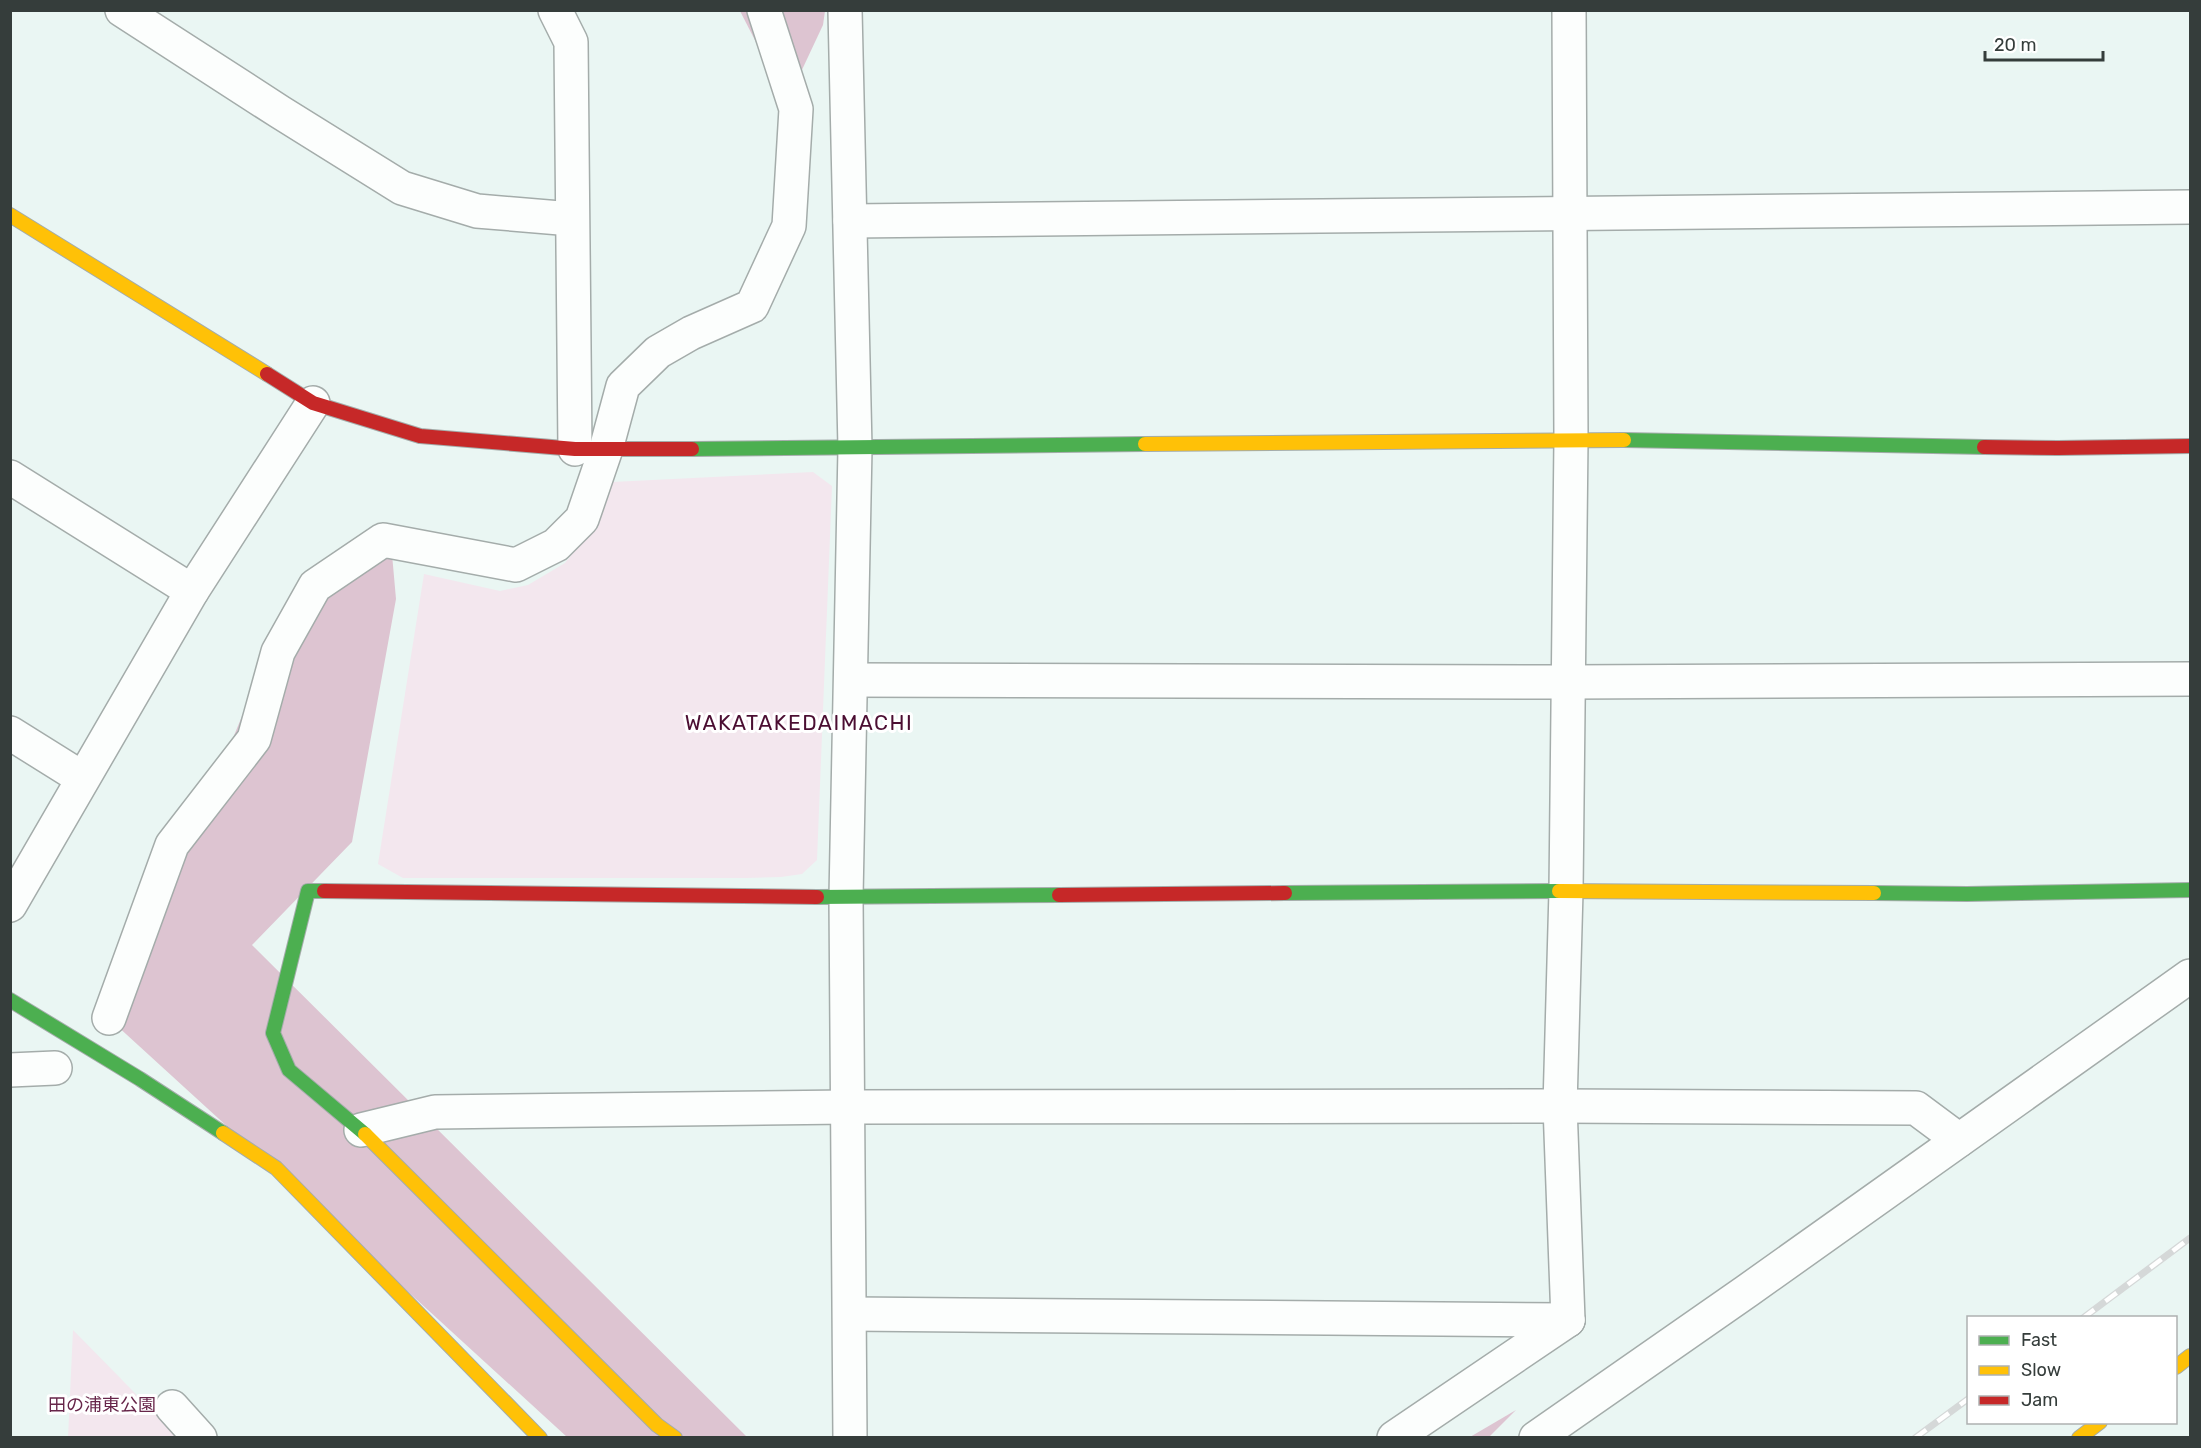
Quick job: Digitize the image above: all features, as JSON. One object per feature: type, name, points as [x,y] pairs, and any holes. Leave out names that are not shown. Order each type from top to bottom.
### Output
[{"type":"main road","points":[[10,215],[313,403],[420,436],[591,449],[1571,439],[2058,448],[2190,446]]},
{"type":"main road","points":[[675,1437],[657,1425],[361,1130],[289,1070],[273,1034],[308,891],[846,897],[1566,891],[1967,894],[2190,890]]},
{"type":"main road","points":[[10,1000],[140,1079],[276,1168],[540,1437]]},
{"type":"main road","points":[[2177,1366],[2190,1356]]},
{"type":"main road","points":[[2079,1437],[2097,1424]]},
{"type":"street","points":[[122,10],[402,188],[477,210],[572,219]]},
{"type":"street","points":[[109,1018],[172,845],[254,739],[278,652],[315,586],[383,540],[516,565],[556,545],[582,519],[591,449],[572,219],[571,42],[555,10]]},
{"type":"street","points":[[591,449],[623,386],[657,352],[691,333],[752,306],[789,226],[796,109],[765,10]]},
{"type":"street","points":[[845,10],[855,448],[846,897],[850,1437]]},
{"type":"street","points":[[1568,1320],[1560,1106],[1566,891],[1571,439],[1569,10]]},
{"type":"street","points":[[850,221],[2190,207]]},
{"type":"street","points":[[10,905],[192,591],[313,403]]},
{"type":"street","points":[[10,477],[192,591]]},
{"type":"street","points":[[851,680],[1568,682],[2190,679]]},
{"type":"street","points":[[10,733],[82,778]]},
{"type":"street","points":[[1536,1437],[1747,1291],[2190,976]]},
{"type":"street","points":[[10,1070],[55,1068]]},
{"type":"street","points":[[361,1130],[435,1112],[848,1107],[1916,1108],[1959,1140]]},
{"type":"street","points":[[850,1314],[1568,1320]]},
{"type":"street","points":[[1394,1437],[1568,1320]]},
{"type":"street","points":[[171,1407],[200,1437]]},
{"type":"green space","points":[[813,472],[832,486],[817,860],[802,874],[746,878],[403,878],[378,864],[424,574],[500,591],[528,585],[565,563],[590,532],[612,482]]},
{"type":"green space","name":"田の浦東公園","points":[[73,1330],[178,1437],[68,1438]]},
{"type":"shaded area","points":[[740,11],[825,11],[823,25],[800,74],[760,50]]},
{"type":"shaded area","points":[[391,543],[396,599],[352,842],[252,945],[747,1437],[567,1437],[115,1024],[292,595]]},
{"type":"shaded area","points":[[1516,1410],[1489,1437],[1470,1437]]},
{"type":"railway","points":[[2086,1316],[2190,1238]]},
{"type":"railway","points":[[1915,1438],[1967,1400]]},
{"type":"traffic: fast","points":[[1624,440],[1984,447]]},
{"type":"traffic: fast","points":[[692,449],[1145,444]]},
{"type":"traffic: fast","points":[[1874,893],[1967,894],[2190,890]]},
{"type":"traffic: fast","points":[[324,891],[308,891],[273,1033],[289,1070],[365,1134]]},
{"type":"traffic: fast","points":[[1285,893],[1559,891]]},
{"type":"traffic: fast","points":[[817,897],[1059,895]]},
{"type":"traffic: fast","points":[[10,1000],[140,1079],[223,1133]]},
{"type":"traffic: slow","points":[[10,215],[267,374]]},
{"type":"traffic: slow","points":[[1145,444],[1624,440]]},
{"type":"traffic: slow","points":[[1559,891],[1874,893]]},
{"type":"traffic: slow","points":[[223,1133],[276,1168],[540,1438]]},
{"type":"traffic: slow","points":[[365,1134],[657,1425],[675,1438]]},
{"type":"traffic: slow","points":[[2177,1366],[2190,1356]]},
{"type":"traffic: slow","points":[[2079,1438],[2097,1424]]},
{"type":"traffic: jam","points":[[267,374],[313,403],[420,436],[575,449],[692,449]]},
{"type":"traffic: jam","points":[[1984,447],[2190,446]]},
{"type":"traffic: jam","points":[[324,891],[817,897]]},
{"type":"traffic: jam","points":[[1059,895],[1285,893]]},
{"type":"district","name":"WAKATAKEDAIMACHI","points":[[799,723]]}]
